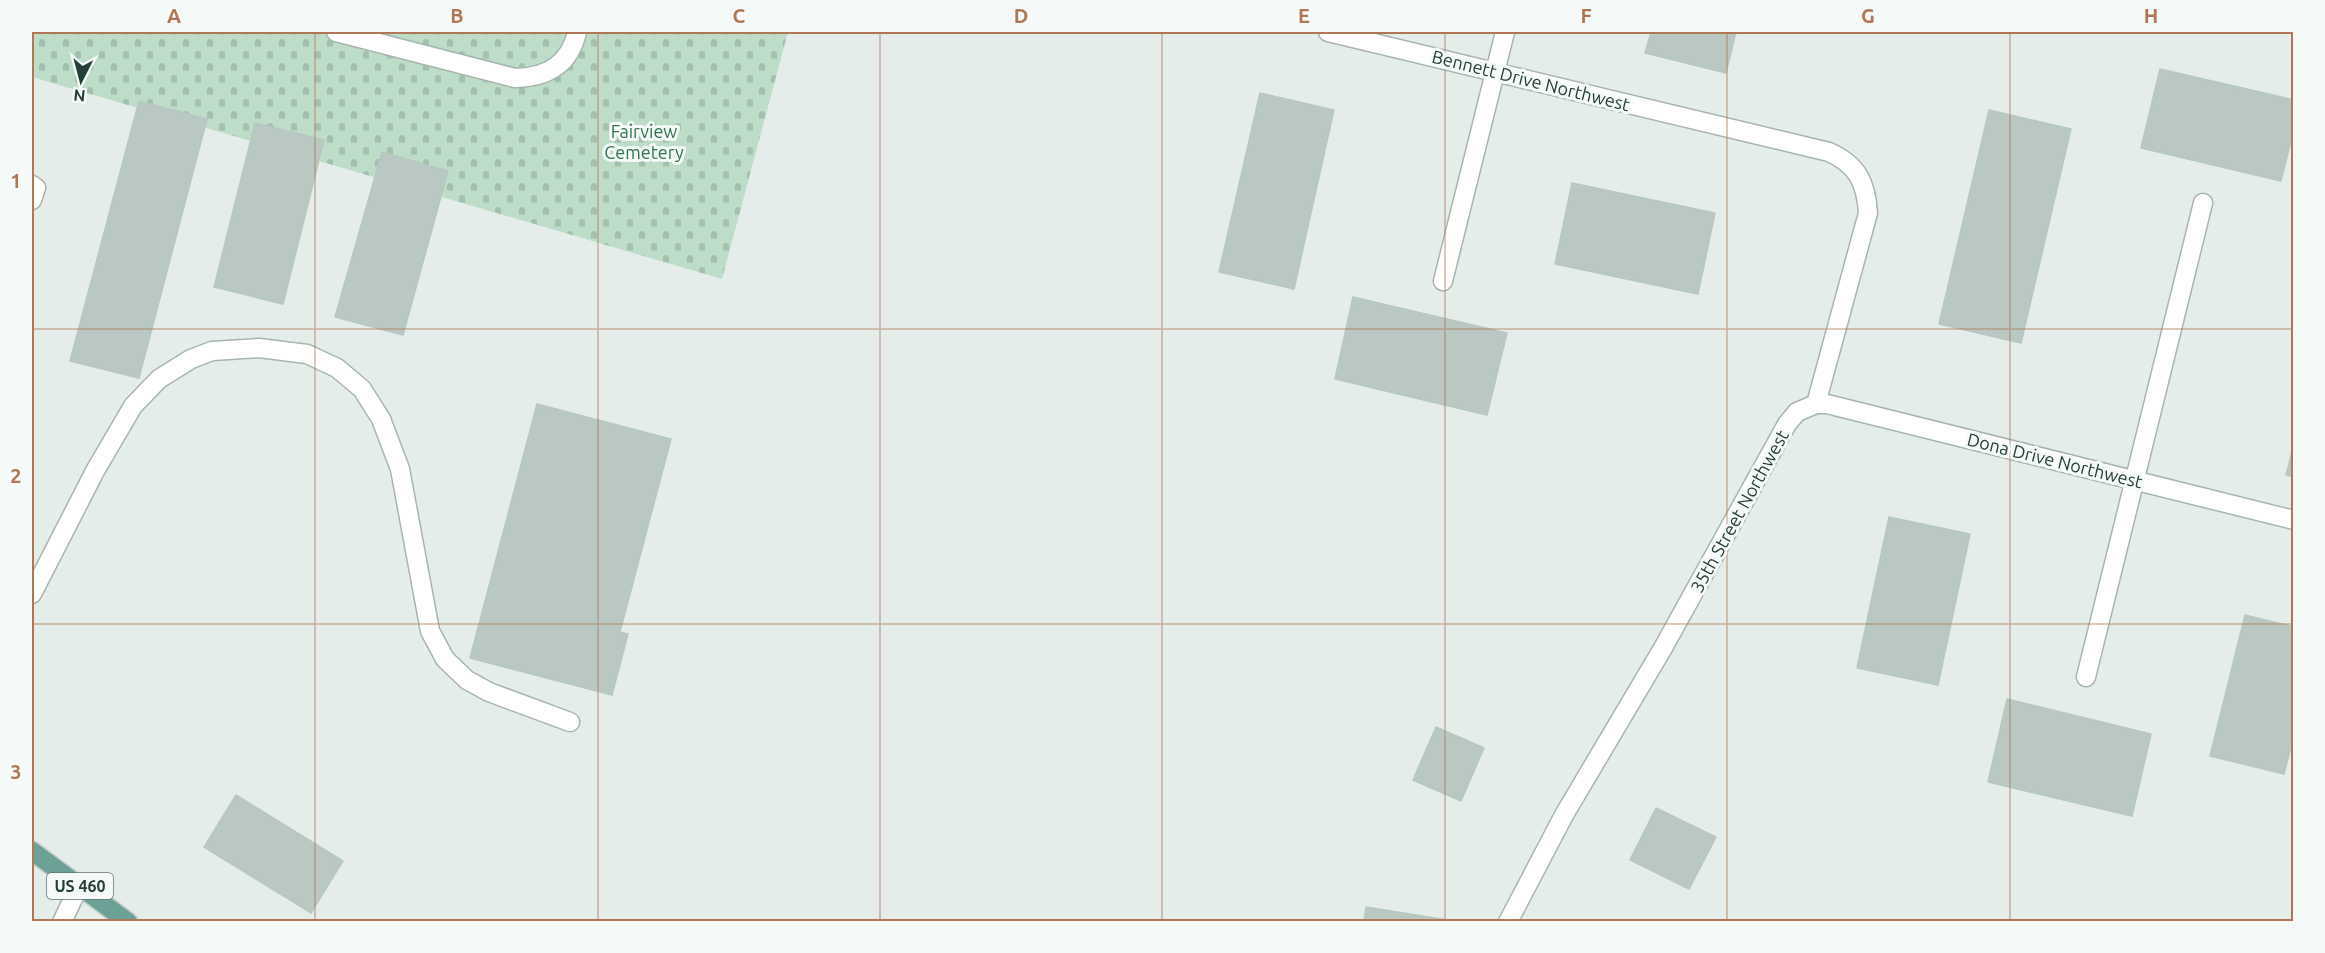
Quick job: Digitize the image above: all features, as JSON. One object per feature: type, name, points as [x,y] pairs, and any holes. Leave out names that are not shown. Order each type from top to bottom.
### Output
[{"type":"main road","name":"US 460","points":[[32,851],[128,921]]},
{"type":"street","points":[[336,32],[514,78],[526,78],[545,73],[564,61],[574,46],[577,32]]},
{"type":"street","name":"Bennett Drive Northwest","points":[[1328,32],[1829,152],[1840,157],[1857,172],[1867,191],[1868,213],[1816,404]]},
{"type":"street","points":[[1443,281],[1505,32]]},
{"type":"street","points":[[32,185],[36,188],[32,200]]},
{"type":"street","points":[[2086,677],[2203,203]]},
{"type":"street","points":[[32,594],[95,471],[133,406],[159,379],[191,359],[212,351],[259,348],[307,354],[337,368],[362,389],[381,418],[400,469],[430,631],[445,659],[467,680],[489,692],[570,722]]},
{"type":"street","name":"Dona Drive Northwest","points":[[1816,404],[1827,404],[2294,519]]},
{"type":"street","name":"35th Street Northwest","points":[[1508,921],[1564,815],[1663,648],[1787,424],[1797,412],[1816,404]]},
{"type":"street","points":[[62,921],[79,886]]},
{"type":"green space","name":"Fairview Cemetery","points":[[32,32],[788,32],[722,279],[32,77]]},
{"type":"building","points":[[1651,32],[1736,32],[1726,73],[1645,53]]},
{"type":"building","points":[[2160,69],[2294,100],[2294,129],[2281,181],[2141,148]]},
{"type":"building","points":[[1260,93],[1334,110],[1294,289],[1219,272]]},
{"type":"building","points":[[139,101],[207,119],[139,378],[70,361]]},
{"type":"building","points":[[1989,110],[2071,129],[2021,343],[1939,324]]},
{"type":"building","points":[[255,123],[324,140],[283,304],[214,287]]},
{"type":"building","points":[[382,152],[448,171],[403,335],[335,317]]},
{"type":"building","points":[[1572,183],[1715,213],[1698,294],[1555,264]]},
{"type":"building","points":[[1353,297],[1507,333],[1487,415],[1335,379]]},
{"type":"building","points":[[537,404],[671,439],[620,632],[628,634],[612,695],[470,658]]},
{"type":"building","points":[[2294,444],[2294,477],[2286,475]]},
{"type":"building","points":[[1889,517],[1970,534],[1938,685],[1857,668]]},
{"type":"building","points":[[2245,615],[2294,627],[2294,735],[2284,774],[2210,756]]},
{"type":"building","points":[[2007,699],[2151,734],[2132,816],[1988,782]]},
{"type":"building","points":[[1436,727],[1484,748],[1461,801],[1413,780]]},
{"type":"building","points":[[236,795],[343,861],[311,913],[204,847]]},
{"type":"building","points":[[1656,808],[1716,837],[1689,889],[1630,860]]},
{"type":"building","points":[[1366,907],[1448,920],[1447,922],[1364,922]]}]
